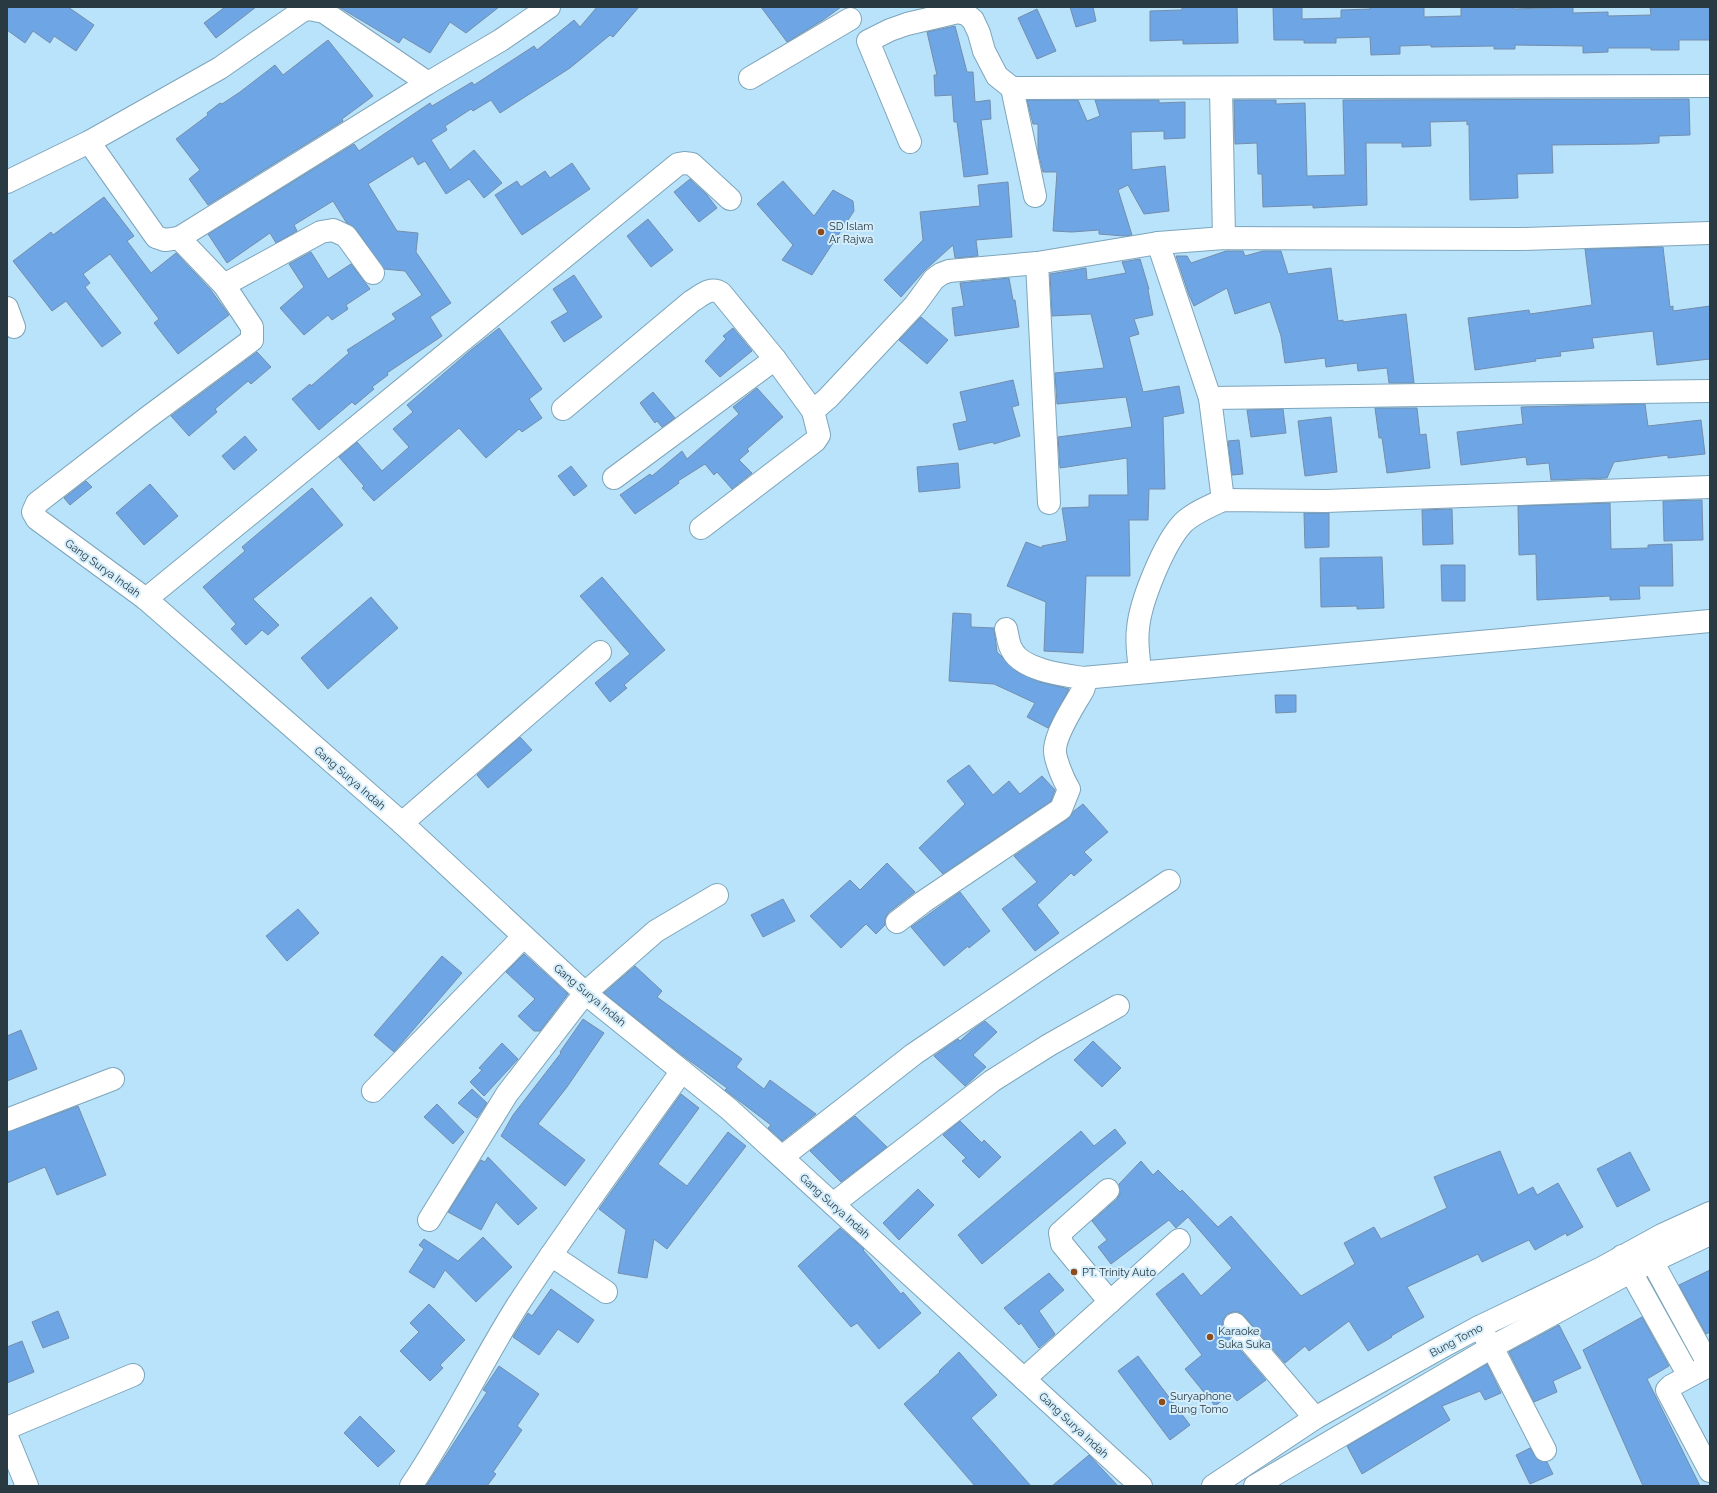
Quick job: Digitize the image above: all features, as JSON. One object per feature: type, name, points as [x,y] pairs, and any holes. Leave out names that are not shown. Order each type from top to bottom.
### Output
[{"type":"street","points":[[7,182],[89,142],[220,68],[302,11],[309,9],[324,12],[428,83]]},
{"type":"street","points":[[89,142],[156,237],[165,240],[179,238],[428,83],[501,40],[539,10]]},
{"type":"street","points":[[868,41],[890,30],[907,24],[958,12],[966,14],[973,20],[979,33],[984,51],[997,76],[1012,88],[1221,89],[1710,86]]},
{"type":"street","points":[[750,78],[846,13],[868,41],[910,142]]},
{"type":"street","points":[[1012,88],[1035,196]]},
{"type":"street","points":[[1221,89],[1224,238]]},
{"type":"street","points":[[146,599],[678,164],[684,162],[692,164],[730,199]]},
{"type":"street","points":[[179,238],[224,285],[321,232],[333,230],[346,236],[373,273]]},
{"type":"street","points":[[813,411],[833,393],[916,304],[934,279],[941,274],[971,269],[1037,263],[1158,243],[1224,238],[1521,239],[1710,233]]},
{"type":"street","points":[[1158,243],[1210,398],[1223,500]]},
{"type":"street","points":[[1037,263],[1049,503]]},
{"type":"street","name":"Gang Surya Indah","points":[[224,285],[252,327],[252,340],[37,503],[33,512],[37,519],[146,599],[402,823],[585,993],[729,1109],[1141,1486]]},
{"type":"street","points":[[563,409],[692,301],[710,290],[716,290],[721,293],[775,359],[813,411],[819,435],[815,441],[701,528]]},
{"type":"street","points":[[614,478],[775,359]]},
{"type":"street","points":[[1210,398],[1710,391]]},
{"type":"street","points":[[1140,672],[1138,629],[1150,584],[1170,543],[1183,523],[1207,507],[1223,500],[1326,501],[1710,488]]},
{"type":"street","points":[[1006,629],[1011,650],[1018,659],[1039,669],[1083,678],[1710,621]]},
{"type":"street","points":[[402,823],[600,652]]},
{"type":"street","points":[[897,922],[923,902],[1061,809],[1069,790],[1064,782],[1054,749],[1064,724],[1083,690],[1085,684],[1083,678]]},
{"type":"street","points":[[782,1157],[914,1054],[1169,881]]},
{"type":"street","points":[[429,1220],[507,1094],[585,993],[656,931],[717,895]]},
{"type":"street","points":[[373,1091],[523,937]]},
{"type":"street","points":[[833,1204],[992,1081],[1049,1044],[1118,1006]]},
{"type":"street","points":[[411,1486],[428,1460],[516,1308],[551,1255],[682,1070]]},
{"type":"street","points":[[7,1120],[113,1079]]},
{"type":"street","points":[[1108,1190],[1060,1233],[1059,1238],[1062,1244],[1110,1302]]},
{"type":"street","name":"Bung Tomo","points":[[1255,1486],[1492,1347],[1627,1264],[1666,1243],[1710,1213]]},
{"type":"street","name":"Bung Tomo","points":[[1213,1486],[1315,1418],[1479,1327],[1627,1264],[1652,1261],[1666,1243],[1710,1234]]},
{"type":"street","points":[[1024,1379],[1179,1240]]},
{"type":"street","points":[[551,1255],[606,1292]]},
{"type":"street","points":[[1652,1261],[1709,1365],[1671,1386],[1667,1390],[1710,1470]]},
{"type":"street","points":[[1627,1264],[1689,1376]]},
{"type":"street","points":[[1235,1324],[1315,1418]]},
{"type":"street","points":[[1479,1327],[1492,1347],[1546,1450]]},
{"type":"street","points":[[7,1428],[133,1375]]},
{"type":"street","points":[[9,1449],[27,1486]]},
{"type":"building","points":[[7,7],[68,7],[94,25],[76,51],[54,36],[50,43],[33,31],[25,43],[7,30]]},
{"type":"building","points":[[225,7],[256,7],[216,38],[204,23]]},
{"type":"building","points":[[339,7],[499,7],[466,33],[450,22],[430,53],[403,37],[399,43]]},
{"type":"building","points":[[597,7],[639,7],[613,37],[610,35],[570,68],[500,113],[491,100],[473,111],[471,109],[445,126],[447,130],[431,140],[450,170],[474,150],[502,183],[484,198],[469,179],[446,194],[425,161],[418,165],[413,156],[368,184],[397,231],[418,233],[416,252],[451,303],[430,317],[442,336],[387,373],[388,375],[372,387],[374,389],[355,405],[352,402],[319,430],[292,399],[310,384],[311,386],[349,353],[347,350],[396,319],[392,314],[422,295],[405,271],[384,269],[356,229],[346,222],[333,201],[294,225],[297,231],[276,243],[270,233],[227,263],[208,234],[354,144],[359,151],[430,103],[432,106],[472,82],[474,85],[534,46],[537,50],[574,20],[580,27]]},
{"type":"building","points":[[761,7],[841,7],[787,42]]},
{"type":"building","points":[[1070,7],[1093,7],[1096,21],[1076,27]]},
{"type":"building","points":[[1182,7],[1237,7],[1238,43],[1183,44],[1183,40],[1150,41],[1150,11],[1182,10]]},
{"type":"building","points":[[1273,7],[1302,7],[1302,19],[1341,18],[1341,10],[1370,9],[1370,7],[1424,7],[1424,17],[1461,16],[1461,7],[1514,7],[1514,9],[1573,7],[1573,13],[1608,12],[1608,16],[1651,15],[1650,7],[1710,7],[1710,40],[1679,40],[1679,50],[1651,50],[1651,48],[1608,48],[1608,52],[1583,53],[1583,46],[1515,45],[1515,49],[1494,49],[1494,46],[1431,47],[1431,45],[1400,46],[1400,54],[1371,55],[1370,37],[1336,38],[1336,43],[1304,43],[1304,40],[1274,40]]},
{"type":"building","points":[[1037,9],[1056,51],[1037,59],[1018,18]]},
{"type":"building","points":[[955,26],[967,72],[973,72],[975,102],[990,100],[991,119],[981,120],[988,174],[964,177],[957,122],[954,122],[952,95],[935,96],[934,75],[937,75],[927,32]]},
{"type":"building","points":[[328,40],[373,96],[342,119],[343,121],[208,205],[189,179],[200,170],[176,139],[208,115],[207,113],[220,103],[222,104],[240,92],[275,65],[283,75]]},
{"type":"building","points":[[1689,99],[1690,135],[1659,136],[1659,143],[1552,145],[1553,173],[1517,174],[1518,198],[1470,200],[1469,124],[1467,125],[1467,121],[1430,122],[1431,146],[1402,147],[1402,143],[1366,143],[1367,205],[1313,208],[1313,205],[1263,207],[1262,174],[1258,174],[1257,143],[1235,144],[1234,100],[1276,100],[1276,104],[1305,103],[1307,176],[1345,175],[1343,100]]},
{"type":"building","points":[[1027,100],[1078,100],[1087,121],[1100,116],[1095,100],[1159,100],[1159,103],[1185,102],[1185,138],[1164,139],[1164,131],[1131,132],[1132,170],[1165,166],[1169,211],[1144,214],[1128,185],[1118,190],[1132,235],[1124,236],[1099,234],[1099,230],[1072,232],[1053,231],[1057,172],[1043,172],[1038,152],[1038,124],[1033,124]]},
{"type":"building","points":[[572,163],[590,189],[522,235],[495,195],[517,181],[521,187],[545,171],[550,178]]},
{"type":"building","points":[[690,179],[707,195],[717,208],[699,222],[674,192]]},
{"type":"building","points":[[783,181],[814,216],[833,190],[853,201],[854,211],[812,275],[782,260],[793,245],[757,204]]},
{"type":"building","points":[[1008,182],[1012,237],[976,240],[978,256],[955,258],[953,245],[924,271],[901,297],[884,280],[923,240],[920,212],[980,206],[978,185]]},
{"type":"building","points":[[104,197],[134,236],[127,241],[151,273],[176,253],[210,289],[229,315],[178,354],[154,323],[159,319],[110,254],[83,274],[90,283],[85,287],[121,333],[102,347],[66,301],[52,311],[13,261],[51,232],[53,235]]},
{"type":"building","points":[[648,219],[673,250],[651,267],[627,236]]},
{"type":"building","points":[[1663,247],[1670,307],[1673,306],[1673,311],[1710,306],[1710,359],[1657,365],[1653,331],[1592,338],[1594,348],[1560,352],[1561,356],[1535,359],[1536,361],[1475,370],[1468,318],[1529,310],[1530,314],[1592,305],[1585,249]]},
{"type":"building","points":[[1226,251],[1243,251],[1245,256],[1263,251],[1281,251],[1288,274],[1331,268],[1338,321],[1343,320],[1343,322],[1406,314],[1414,383],[1389,383],[1387,368],[1358,371],[1357,363],[1326,367],[1325,358],[1285,363],[1281,336],[1270,302],[1235,314],[1227,288],[1194,306],[1176,256],[1187,256],[1191,263]]},
{"type":"building","points":[[311,252],[328,279],[351,264],[370,289],[346,305],[348,309],[332,320],[328,315],[304,335],[280,308],[304,287],[289,264]]},
{"type":"building","points":[[1140,259],[1149,289],[1153,315],[1134,319],[1139,334],[1129,337],[1143,392],[1179,386],[1184,413],[1163,417],[1165,489],[1149,489],[1148,520],[1129,520],[1130,576],[1086,576],[1083,653],[1044,651],[1046,602],[1007,586],[1026,542],[1042,548],[1042,546],[1067,541],[1062,508],[1089,507],[1089,495],[1128,495],[1127,458],[1060,468],[1058,437],[1132,427],[1126,397],[1057,404],[1055,373],[1104,368],[1091,314],[1052,316],[1050,274],[1086,268],[1087,280],[1126,273],[1122,262]]},
{"type":"building","points":[[574,275],[602,317],[564,342],[551,322],[568,312],[553,289]]},
{"type":"building","points":[[1009,278],[1013,300],[1015,300],[1019,327],[955,336],[952,308],[964,306],[960,283]]},
{"type":"building","points":[[921,317],[948,340],[927,364],[899,340]]},
{"type":"building","points":[[499,328],[542,389],[529,399],[542,418],[522,432],[519,429],[486,458],[459,428],[374,501],[362,488],[364,486],[339,457],[357,442],[382,471],[409,447],[393,429],[413,412],[407,405]]},
{"type":"building","points":[[733,328],[752,351],[720,377],[705,361],[726,339],[723,336]]},
{"type":"building","points":[[257,352],[271,367],[251,384],[248,381],[215,409],[217,412],[189,436],[171,416]]},
{"type":"building","points":[[1013,380],[1019,405],[1012,407],[1020,436],[994,444],[993,442],[959,450],[953,424],[967,421],[960,392]]},
{"type":"building","points":[[757,388],[783,417],[747,449],[749,451],[739,460],[752,473],[732,489],[717,472],[714,475],[705,464],[678,481],[679,483],[635,514],[620,495],[650,474],[652,476],[682,451],[687,459],[739,414],[733,407]]},
{"type":"building","points":[[653,392],[675,418],[662,427],[657,421],[655,423],[640,403]]},
{"type":"building","points":[[1645,404],[1648,426],[1701,420],[1705,454],[1668,458],[1668,455],[1614,462],[1607,478],[1551,480],[1549,463],[1527,465],[1526,457],[1461,465],[1457,432],[1523,424],[1521,407]]},
{"type":"building","points":[[1375,408],[1417,408],[1420,435],[1426,434],[1430,468],[1387,473],[1382,438],[1379,438]]},
{"type":"building","points":[[1283,409],[1286,433],[1251,437],[1247,410]]},
{"type":"building","points":[[1331,417],[1337,472],[1305,476],[1298,421]]},
{"type":"building","points":[[245,436],[257,450],[234,470],[222,456]]},
{"type":"building","points":[[1239,440],[1243,474],[1232,475],[1228,441]]},
{"type":"building","points":[[958,463],[960,488],[919,492],[917,467]]},
{"type":"building","points":[[571,466],[587,486],[574,496],[558,476]]},
{"type":"building","points":[[86,481],[92,487],[70,505],[64,498]]},
{"type":"building","points":[[150,484],[178,516],[144,545],[116,513]]},
{"type":"building","points":[[312,488],[343,525],[253,599],[279,625],[268,635],[262,630],[246,645],[231,629],[236,624],[203,587],[245,551],[242,547]]},
{"type":"building","points":[[1702,500],[1703,540],[1664,541],[1663,501]]},
{"type":"building","points":[[1610,503],[1611,549],[1648,548],[1648,545],[1672,544],[1673,586],[1639,586],[1640,599],[1610,600],[1610,596],[1537,600],[1536,554],[1519,555],[1518,506]]},
{"type":"building","points":[[1452,509],[1453,544],[1423,545],[1422,510]]},
{"type":"building","points":[[1304,513],[1329,513],[1329,547],[1305,548]]},
{"type":"building","points":[[1382,557],[1384,608],[1357,609],[1357,606],[1321,607],[1320,558]]},
{"type":"building","points":[[1441,565],[1465,565],[1465,601],[1442,601]]},
{"type":"building","points":[[602,577],[665,650],[624,685],[627,688],[610,702],[595,683],[630,654],[580,596]]},
{"type":"building","points":[[371,597],[398,628],[328,689],[301,658]]},
{"type":"building","points":[[953,613],[971,614],[971,627],[994,628],[997,652],[1017,672],[1040,682],[1069,689],[1048,728],[1027,717],[1035,703],[994,684],[949,681]]},
{"type":"building","points":[[1275,695],[1296,695],[1296,712],[1276,713]]},
{"type":"building","points":[[520,737],[532,750],[488,788],[477,775]]},
{"type":"building","points":[[969,765],[993,795],[1009,781],[1020,794],[1042,776],[1055,790],[1051,801],[943,874],[919,848],[965,804],[947,781]]},
{"type":"building","points":[[1083,804],[1108,832],[1084,852],[1092,860],[1074,876],[1071,873],[1037,905],[1059,933],[1035,951],[1002,909],[1037,882],[1014,856],[1068,819],[1074,811]]},
{"type":"building","points":[[887,863],[915,892],[889,912],[885,918],[885,925],[876,934],[866,924],[841,948],[810,916],[850,880],[860,890]]},
{"type":"building","points":[[960,892],[990,931],[969,948],[968,946],[944,966],[911,927]]},
{"type":"building","points":[[783,899],[795,921],[763,937],[751,915]]},
{"type":"building","points":[[298,909],[319,933],[287,961],[266,936]]},
{"type":"building","points":[[524,954],[568,994],[540,1031],[534,1031],[518,1016],[535,999],[506,972]]},
{"type":"building","points":[[442,956],[462,973],[394,1052],[374,1035]]},
{"type":"building","points":[[635,966],[662,991],[657,997],[742,1059],[736,1067],[764,1089],[770,1080],[816,1114],[782,1141],[768,1128],[771,1125],[725,1090],[727,1088],[682,1055],[604,993]]},
{"type":"building","points":[[583,1019],[604,1033],[567,1087],[538,1124],[585,1160],[565,1186],[501,1136],[513,1115],[561,1053],[560,1052]]},
{"type":"building","points":[[985,1021],[997,1032],[973,1055],[986,1067],[965,1086],[934,1056],[958,1039],[960,1041]]},
{"type":"building","points":[[21,1030],[37,1069],[7,1081],[7,1036]]},
{"type":"building","points":[[1093,1041],[1121,1068],[1102,1087],[1074,1060]]},
{"type":"building","points":[[502,1043],[518,1059],[484,1096],[470,1082],[482,1070],[479,1068]]},
{"type":"building","points":[[472,1089],[487,1103],[477,1118],[458,1103]]},
{"type":"building","points":[[681,1094],[699,1108],[658,1164],[687,1186],[728,1132],[746,1146],[667,1249],[654,1239],[647,1278],[618,1273],[626,1230],[599,1209]]},
{"type":"building","points":[[437,1104],[464,1132],[453,1144],[424,1117]]},
{"type":"building","points":[[78,1106],[106,1175],[57,1195],[45,1167],[7,1183],[7,1132]]},
{"type":"building","points":[[855,1116],[887,1147],[841,1182],[810,1151]]},
{"type":"building","points":[[960,1121],[982,1143],[984,1140],[1001,1157],[979,1178],[962,1161],[966,1158],[943,1135]]},
{"type":"building","points":[[1115,1129],[1126,1143],[982,1264],[958,1235],[1081,1131],[1094,1146]]},
{"type":"building","points":[[1500,1151],[1518,1195],[1533,1187],[1537,1195],[1558,1183],[1583,1227],[1567,1236],[1566,1233],[1535,1250],[1529,1240],[1482,1262],[1478,1254],[1407,1287],[1424,1317],[1368,1351],[1349,1321],[1309,1351],[1305,1346],[1285,1363],[1244,1316],[1239,1312],[1227,1314],[1223,1320],[1225,1332],[1266,1380],[1237,1401],[1231,1394],[1215,1406],[1185,1369],[1202,1355],[1156,1294],[1183,1273],[1201,1296],[1232,1268],[1188,1217],[1176,1228],[1169,1220],[1111,1264],[1098,1247],[1107,1240],[1092,1221],[1117,1199],[1120,1194],[1119,1184],[1141,1161],[1153,1175],[1158,1170],[1180,1192],[1182,1190],[1218,1227],[1231,1216],[1301,1296],[1355,1264],[1344,1243],[1374,1227],[1381,1239],[1447,1208],[1434,1177]]},
{"type":"building","points":[[1630,1152],[1650,1190],[1617,1207],[1597,1169]]},
{"type":"building","points":[[488,1157],[537,1208],[518,1225],[496,1202],[481,1230],[448,1212],[481,1160],[485,1162]]},
{"type":"building","points":[[918,1189],[934,1205],[899,1240],[883,1223]]},
{"type":"building","points":[[840,1228],[864,1249],[863,1250],[901,1294],[903,1292],[921,1313],[879,1349],[857,1323],[851,1327],[798,1266]]},
{"type":"building","points":[[483,1237],[512,1267],[476,1302],[445,1270],[434,1288],[409,1272],[424,1249],[419,1245],[424,1239],[458,1261]]},
{"type":"building","points":[[1710,1270],[1710,1332],[1706,1334],[1679,1285]]},
{"type":"building","points":[[1049,1273],[1064,1290],[1039,1311],[1055,1334],[1039,1348],[1021,1323],[1019,1325],[1004,1308]]},
{"type":"building","points":[[551,1289],[594,1320],[578,1343],[558,1329],[539,1355],[513,1337],[528,1313],[532,1316]]},
{"type":"building","points":[[429,1304],[465,1340],[440,1365],[443,1368],[430,1381],[400,1351],[419,1332],[410,1323]]},
{"type":"building","points":[[58,1311],[69,1338],[43,1348],[32,1322]]},
{"type":"building","points":[[1642,1317],[1669,1366],[1647,1379],[1700,1486],[1643,1486],[1583,1350]]},
{"type":"building","points":[[1559,1325],[1581,1368],[1553,1381],[1557,1392],[1534,1402],[1509,1352]]},
{"type":"building","points":[[22,1341],[34,1372],[7,1383],[7,1347]]},
{"type":"building","points":[[959,1352],[997,1395],[971,1418],[1031,1486],[975,1486],[904,1404],[940,1372],[939,1371]]},
{"type":"building","points":[[1138,1356],[1190,1425],[1170,1440],[1118,1371]]},
{"type":"building","points":[[1487,1364],[1501,1393],[1485,1400],[1480,1391],[1442,1406],[1450,1420],[1362,1474],[1347,1446]]},
{"type":"building","points":[[499,1366],[539,1394],[517,1426],[522,1430],[493,1472],[496,1474],[487,1486],[426,1486],[487,1392],[483,1390]]},
{"type":"building","points":[[360,1416],[395,1451],[378,1467],[344,1433]]},
{"type":"building","points":[[1530,1448],[1538,1460],[1547,1462],[1553,1474],[1530,1484],[1516,1455]]},
{"type":"building","points":[[1089,1455],[1118,1486],[1052,1486]]},
{"type":"place","name":"SD Islam Ar Rajwa","points":[[821,232]]},
{"type":"place","name":"PT. Trinity Auto","points":[[1074,1272]]},
{"type":"place","name":"Karaoke Suka Suka","points":[[1210,1337]]},
{"type":"place","name":"Suryaphone Bung Tomo","points":[[1162,1402]]}]
